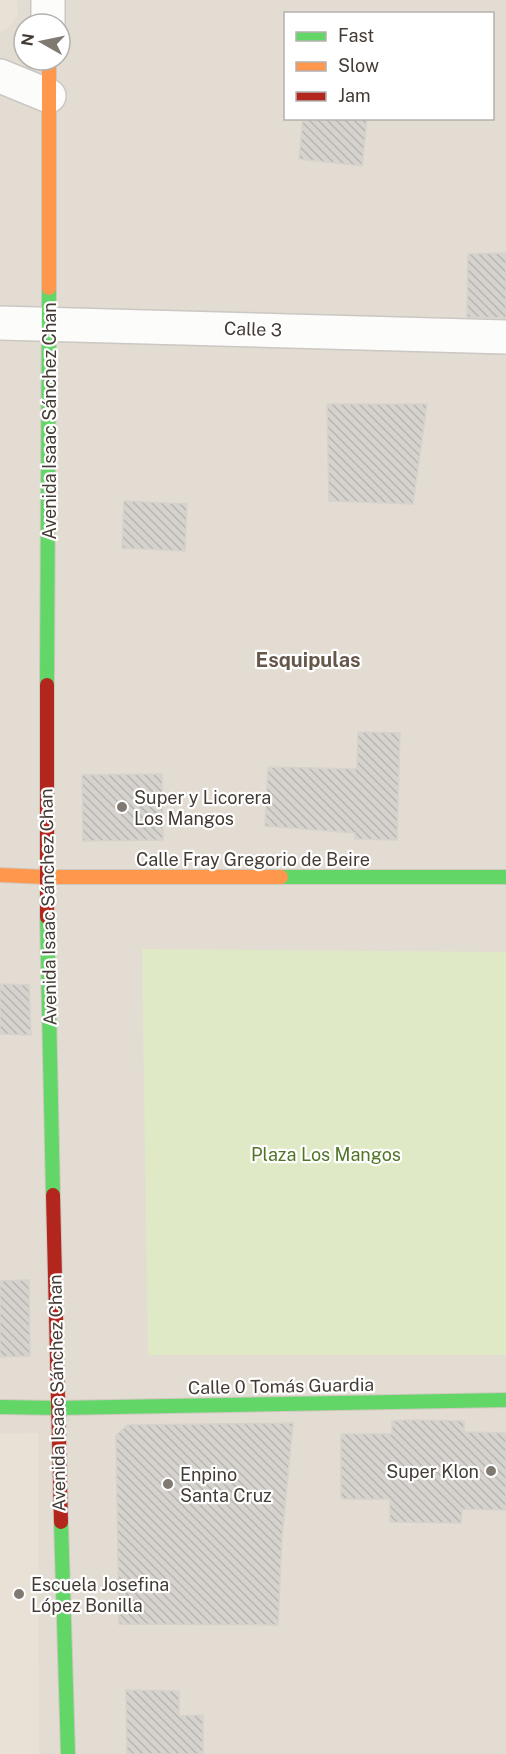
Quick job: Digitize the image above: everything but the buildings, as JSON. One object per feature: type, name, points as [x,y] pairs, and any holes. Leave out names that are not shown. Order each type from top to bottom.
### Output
[{"type":"street","name":"Avenida Isaac Sánchez Chan","points":[[49,72],[46,877],[57,1408],[68,1754]]},
{"type":"street","points":[[0,76],[49,96]]},
{"type":"street","name":"Calle 3","points":[[0,323],[506,337]]},
{"type":"street","name":"Calle Fray Gregorio de Beire","points":[[0,875],[46,877],[506,877]]},
{"type":"street","name":"Calle 0 Tomás Guardia","points":[[0,1407],[506,1400]]},
{"type":"shaded area","points":[[0,0],[506,0],[506,1754],[0,1754]]},
{"type":"shaded area","points":[[0,0],[17,0],[18,12],[12,12],[12,23],[0,33]]},
{"type":"shaded area","name":"Escuela Josefina López Bonilla","points":[[38,1433],[39,1754],[0,1754],[0,1434]]},
{"type":"green space","name":"Plaza Los Mangos","points":[[142,949],[506,952],[506,1355],[148,1355]]},
{"type":"traffic: fast","points":[[47,685],[49,288]]},
{"type":"traffic: fast","points":[[281,877],[506,877]]},
{"type":"traffic: fast","points":[[47,917],[53,1195]]},
{"type":"traffic: fast","points":[[0,1407],[506,1400]]},
{"type":"traffic: fast","points":[[61,1522],[68,1754]]},
{"type":"traffic: slow","points":[[49,72],[49,288]]},
{"type":"traffic: slow","points":[[0,875],[281,877]]},
{"type":"traffic: jam","points":[[47,685],[47,917]]},
{"type":"traffic: jam","points":[[53,1195],[61,1522]]},
{"type":"place","name":"Super y Licorera Los Mangos","points":[[122,807]]},
{"type":"place","name":"Super Klon","points":[[491,1471]]},
{"type":"place","name":"Enpino Santa Cruz","points":[[168,1484]]},
{"type":"place","name":"Escuela Josefina López Bonilla","points":[[19,1594]]},
{"type":"district","name":"Esquipulas","points":[[308,660]]}]
